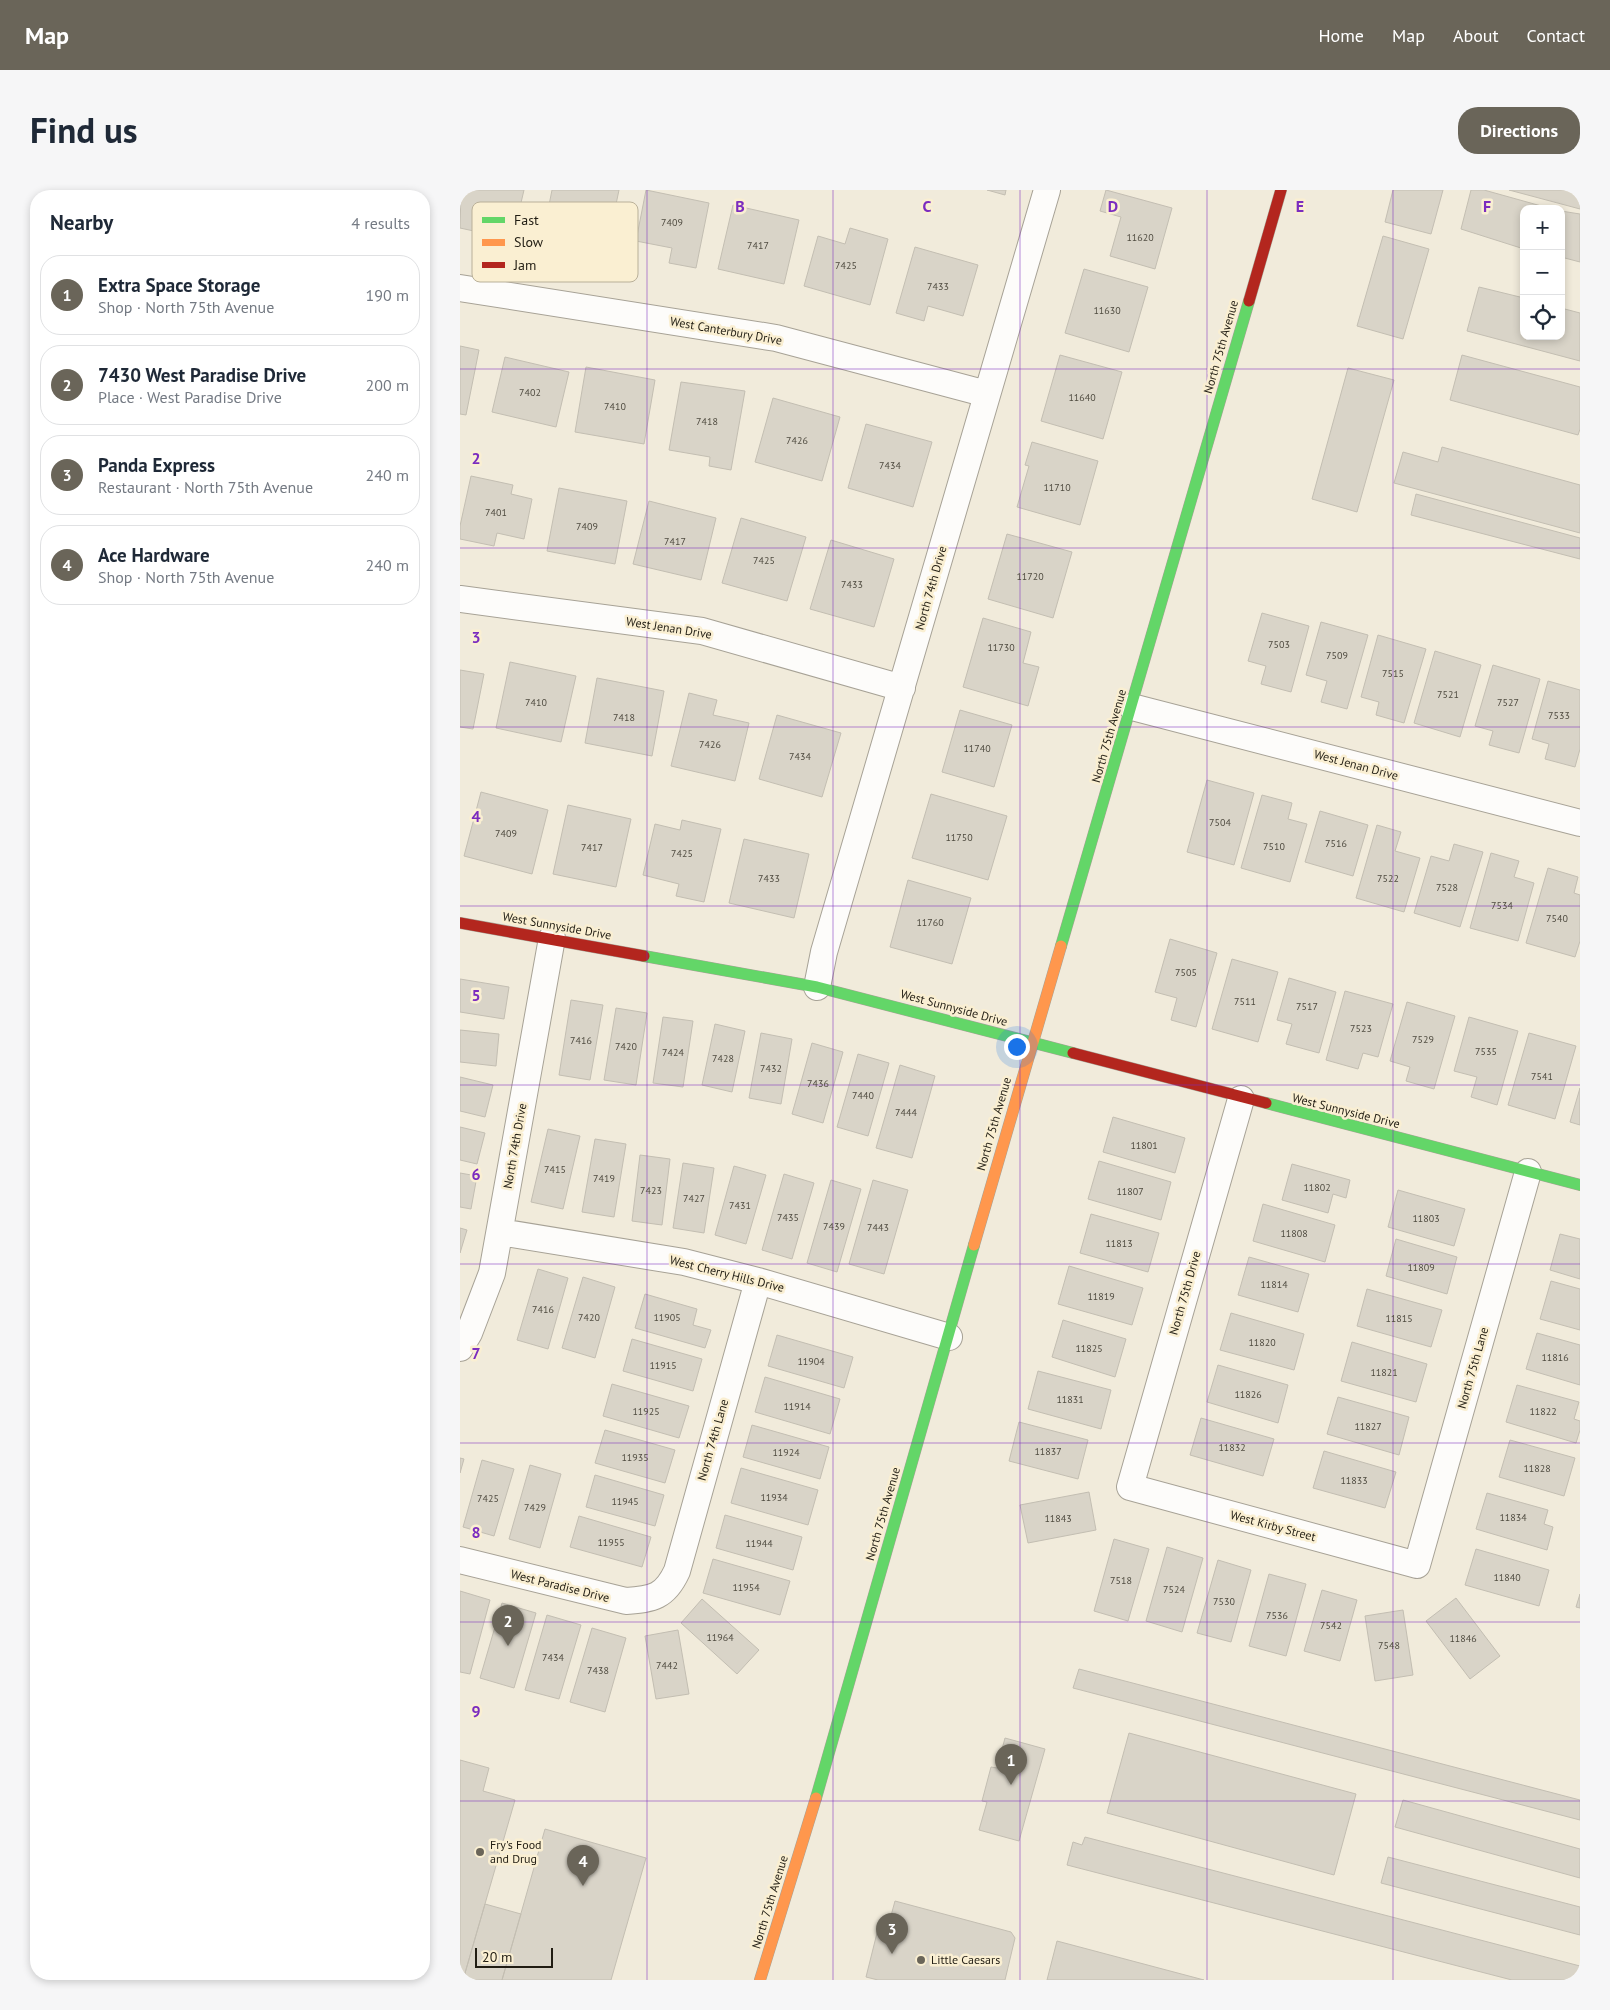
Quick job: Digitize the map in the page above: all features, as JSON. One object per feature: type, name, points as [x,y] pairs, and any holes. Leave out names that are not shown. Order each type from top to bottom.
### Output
[{"type":"main road","name":"North 75th Avenue","points":[[760,1980],[800,1852],[1032,1043],[1132,707],[1280,190]]},
{"type":"main road","name":"West Sunnyside Drive","points":[[460,923],[817,987],[1580,1185]]},
{"type":"street","name":"North 74th Drive","points":[[817,987],[824,952],[1047,190]]},
{"type":"street","name":"West Canterbury Drive","points":[[460,288],[776,338],[987,394]]},
{"type":"street","name":"West Jenan Drive","points":[[460,599],[702,631],[902,688]]},
{"type":"street","name":"West Jenan Drive","points":[[1132,707],[1580,823]]},
{"type":"street","name":"North 74th Drive","points":[[460,1348],[469,1332],[487,1287],[500,1232],[552,938]]},
{"type":"street","name":"North 75th Drive","points":[[1130,1487],[1241,1098]]},
{"type":"street","name":"North 75th Lane","points":[[1417,1565],[1528,1172]]},
{"type":"street","name":"West Cherry Hills Drive","points":[[500,1232],[684,1262],[758,1281],[948,1337]]},
{"type":"street","name":"North 74th Lane","points":[[661,1594],[671,1584],[677,1570],[758,1281]]},
{"type":"street","name":"West Kirby Street","points":[[1130,1487],[1417,1565]]},
{"type":"street","name":"West Paradise Drive","points":[[460,1560],[626,1601],[647,1600],[661,1594]]},
{"type":"building","points":[[461,190],[524,190],[521,202],[472,202],[472,231],[460,228]]},
{"type":"building","points":[[552,190],[619,190],[616,202],[550,202]]},
{"type":"building","points":[[646,190],[709,203],[696,268],[669,263],[672,248],[638,241],[638,231]]},
{"type":"building","points":[[987,190],[1006,190],[1005,195]]},
{"type":"building","points":[[1106,190],[1172,208],[1155,269],[1110,256],[1121,217],[1100,211]]},
{"type":"building","points":[[1393,190],[1443,190],[1431,234],[1385,222]]},
{"type":"building","points":[[1471,190],[1484,190],[1538,205],[1520,205],[1520,248],[1461,229]]},
{"type":"building","points":[[1509,190],[1580,190],[1580,209]]},
{"type":"building","points":[[733,205],[799,220],[784,284],[718,269]]},
{"type":"building","points":[[1565,212],[1580,214],[1580,262],[1565,258]]},
{"type":"building","points":[[850,228],[888,239],[870,305],[804,286],[818,236],[845,244]]},
{"type":"building","points":[[1383,236],[1429,249],[1403,339],[1357,326]]},
{"type":"building","points":[[915,247],[978,265],[963,316],[928,306],[924,321],[896,313]]},
{"type":"building","points":[[1084,269],[1148,287],[1129,352],[1065,333]]},
{"type":"building","points":[[1479,287],[1520,297],[1520,340],[1565,340],[1565,309],[1580,313],[1580,361],[1467,331]]},
{"type":"building","points":[[460,346],[479,350],[466,415],[460,414]]},
{"type":"building","points":[[1060,355],[1122,372],[1103,439],[1041,421]]},
{"type":"building","points":[[1462,355],[1580,387],[1580,429],[1578,435],[1450,400]]},
{"type":"building","points":[[505,357],[569,372],[556,427],[492,412]]},
{"type":"building","points":[[586,367],[655,380],[644,444],[575,432]]},
{"type":"building","points":[[1348,368],[1394,380],[1357,512],[1312,499]]},
{"type":"building","points":[[681,382],[745,391],[731,470],[709,466],[710,457],[669,450]]},
{"type":"building","points":[[773,398],[840,417],[822,481],[755,462]]},
{"type":"building","points":[[866,424],[932,442],[913,507],[848,488]]},
{"type":"building","points":[[1032,442],[1098,461],[1080,525],[1017,507],[1029,466],[1025,465]]},
{"type":"building","points":[[1442,447],[1580,485],[1580,533],[1394,483],[1403,452],[1438,462]]},
{"type":"building","points":[[471,476],[513,485],[511,494],[532,499],[524,539],[497,533],[494,546],[460,539],[460,526]]},
{"type":"building","points":[[559,488],[627,501],[615,564],[547,551]]},
{"type":"building","points":[[1416,494],[1580,538],[1580,559],[1411,515]]},
{"type":"building","points":[[649,501],[716,518],[701,580],[633,564]]},
{"type":"building","points":[[741,518],[806,537],[787,601],[722,583]]},
{"type":"building","points":[[1007,534],[1072,552],[1053,618],[988,599]]},
{"type":"building","points":[[831,540],[894,559],[874,627],[810,609]]},
{"type":"building","points":[[1262,613],[1309,626],[1291,692],[1261,684],[1266,666],[1248,661]]},
{"type":"building","points":[[983,618],[1031,632],[1023,663],[1039,667],[1028,706],[963,687]]},
{"type":"building","points":[[1321,622],[1368,635],[1347,709],[1321,702],[1327,681],[1306,675]]},
{"type":"building","points":[[1378,635],[1426,649],[1404,723],[1376,715],[1379,702],[1361,697]]},
{"type":"building","points":[[1435,651],[1481,665],[1460,737],[1414,723]]},
{"type":"building","points":[[510,662],[576,676],[561,742],[496,728]]},
{"type":"building","points":[[1493,665],[1540,679],[1519,753],[1489,745],[1493,731],[1475,726]]},
{"type":"building","points":[[460,670],[484,674],[473,729],[460,727]]},
{"type":"building","points":[[597,678],[664,691],[652,756],[585,743]]},
{"type":"building","points":[[1548,681],[1580,690],[1580,749],[1575,767],[1545,759],[1549,744],[1532,739]]},
{"type":"building","points":[[689,693],[717,700],[713,715],[749,723],[735,781],[671,766]]},
{"type":"building","points":[[960,710],[1012,725],[994,787],[942,772]]},
{"type":"building","points":[[777,715],[841,733],[822,797],[759,779]]},
{"type":"building","points":[[1207,780],[1254,793],[1234,865],[1187,852]]},
{"type":"building","points":[[481,792],[548,810],[532,874],[464,856]]},
{"type":"building","points":[[931,794],[1007,816],[988,880],[912,858]]},
{"type":"building","points":[[1262,795],[1292,803],[1288,819],[1307,824],[1290,882],[1241,868]]},
{"type":"building","points":[[568,805],[631,819],[616,887],[553,874]]},
{"type":"building","points":[[1320,811],[1368,825],[1353,876],[1305,862]]},
{"type":"building","points":[[682,820],[721,829],[704,902],[676,896],[679,884],[643,875],[655,824],[680,830]]},
{"type":"building","points":[[1377,825],[1401,832],[1395,851],[1420,858],[1404,912],[1356,898]]},
{"type":"building","points":[[744,839],[809,854],[794,918],[729,903]]},
{"type":"building","points":[[1454,844],[1483,852],[1460,927],[1414,913],[1431,856],[1449,861]]},
{"type":"building","points":[[1491,853],[1519,861],[1514,877],[1534,883],[1518,941],[1470,928]]},
{"type":"building","points":[[1548,868],[1578,877],[1574,893],[1580,895],[1580,941],[1575,957],[1526,943]]},
{"type":"building","points":[[908,880],[971,898],[952,964],[890,947]]},
{"type":"building","points":[[1170,939],[1217,953],[1196,1027],[1171,1020],[1177,998],[1155,992]]},
{"type":"building","points":[[1232,959],[1278,972],[1258,1042],[1212,1029]]},
{"type":"building","points":[[1289,978],[1336,992],[1319,1053],[1286,1044],[1292,1024],[1277,1020]]},
{"type":"building","points":[[460,979],[509,987],[504,1019],[460,1012]]},
{"type":"building","points":[[1345,991],[1393,1004],[1378,1057],[1363,1053],[1358,1069],[1326,1060]]},
{"type":"building","points":[[571,1000],[603,1005],[590,1080],[559,1075]]},
{"type":"building","points":[[1407,1002],[1455,1016],[1434,1089],[1406,1081],[1410,1067],[1390,1061]]},
{"type":"building","points":[[616,1008],[647,1013],[636,1085],[604,1080]]},
{"type":"building","points":[[663,1017],[693,1021],[683,1087],[653,1083]]},
{"type":"building","points":[[1469,1017],[1518,1031],[1497,1105],[1471,1097],[1477,1077],[1454,1071]]},
{"type":"building","points":[[715,1024],[745,1031],[732,1092],[702,1085]]},
{"type":"building","points":[[460,1030],[499,1034],[496,1066],[460,1062]]},
{"type":"building","points":[[761,1033],[792,1039],[781,1104],[749,1098]]},
{"type":"building","points":[[1529,1033],[1576,1046],[1555,1119],[1508,1105]]},
{"type":"building","points":[[812,1043],[843,1052],[823,1123],[792,1114]]},
{"type":"building","points":[[858,1054],[889,1063],[868,1136],[837,1127]]},
{"type":"building","points":[[900,1065],[935,1076],[912,1158],[876,1148]]},
{"type":"building","points":[[460,1077],[493,1085],[485,1117],[460,1111]]},
{"type":"building","points":[[1580,1088],[1580,1125],[1570,1122]]},
{"type":"building","points":[[1113,1117],[1185,1138],[1175,1173],[1103,1152]]},
{"type":"building","points":[[460,1127],[485,1133],[477,1164],[460,1160]]},
{"type":"building","points":[[548,1129],[580,1136],[563,1209],[531,1202]]},
{"type":"building","points":[[595,1139],[626,1144],[614,1217],[582,1212]]},
{"type":"building","points":[[640,1155],[670,1159],[662,1225],[632,1221]]},
{"type":"building","points":[[1099,1161],[1171,1182],[1161,1220],[1088,1199]]},
{"type":"building","points":[[683,1163],[714,1168],[704,1233],[673,1228]]},
{"type":"building","points":[[1292,1164],[1350,1180],[1346,1198],[1333,1194],[1328,1213],[1282,1200]]},
{"type":"building","points":[[734,1166],[766,1175],[746,1244],[715,1235]]},
{"type":"building","points":[[460,1173],[477,1176],[471,1209],[460,1207]]},
{"type":"building","points":[[784,1174],[814,1183],[792,1259],[762,1250]]},
{"type":"building","points":[[831,1180],[861,1189],[837,1272],[807,1263]]},
{"type":"building","points":[[873,1180],[908,1190],[884,1274],[849,1264]]},
{"type":"building","points":[[1398,1190],[1465,1209],[1454,1246],[1388,1227]]},
{"type":"building","points":[[1263,1204],[1335,1225],[1325,1262],[1253,1241]]},
{"type":"building","points":[[1091,1214],[1159,1233],[1148,1272],[1080,1253]]},
{"type":"building","points":[[460,1228],[467,1230],[460,1253]]},
{"type":"building","points":[[1560,1234],[1580,1239],[1580,1279],[1550,1270]]},
{"type":"building","points":[[1396,1239],[1457,1257],[1447,1294],[1386,1276]]},
{"type":"building","points":[[1249,1257],[1309,1274],[1298,1312],[1238,1295]]},
{"type":"building","points":[[1069,1266],[1143,1288],[1132,1325],[1058,1304]]},
{"type":"building","points":[[538,1269],[568,1278],[548,1349],[517,1340]]},
{"type":"building","points":[[583,1277],[615,1287],[595,1358],[562,1348]]},
{"type":"building","points":[[1551,1281],[1580,1289],[1580,1330],[1540,1319]]},
{"type":"building","points":[[1367,1289],[1442,1310],[1431,1347],[1357,1326]]},
{"type":"building","points":[[645,1294],[697,1309],[693,1325],[711,1330],[705,1348],[635,1328]]},
{"type":"building","points":[[1231,1313],[1304,1334],[1294,1370],[1220,1350]]},
{"type":"building","points":[[1063,1320],[1126,1339],[1115,1377],[1052,1357]]},
{"type":"building","points":[[1537,1333],[1580,1345],[1580,1385],[1526,1369]]},
{"type":"building","points":[[777,1335],[853,1357],[844,1388],[768,1366]]},
{"type":"building","points":[[632,1339],[702,1359],[693,1391],[623,1371]]},
{"type":"building","points":[[1352,1342],[1427,1364],[1416,1402],[1341,1381]]},
{"type":"building","points":[[1218,1365],[1288,1385],[1278,1423],[1207,1402]]},
{"type":"building","points":[[1038,1371],[1111,1390],[1101,1429],[1028,1409]]},
{"type":"building","points":[[765,1377],[840,1399],[830,1434],[755,1412]]},
{"type":"building","points":[[612,1384],[689,1406],[679,1438],[603,1416]]},
{"type":"building","points":[[1517,1385],[1579,1402],[1574,1419],[1580,1421],[1580,1430],[1576,1443],[1506,1422]]},
{"type":"building","points":[[1338,1397],[1409,1417],[1399,1455],[1327,1434]]},
{"type":"building","points":[[1201,1418],[1274,1439],[1263,1476],[1190,1455]]},
{"type":"building","points":[[1019,1422],[1088,1440],[1078,1479],[1009,1461]]},
{"type":"building","points":[[752,1425],[829,1447],[820,1479],[743,1457]]},
{"type":"building","points":[[605,1430],[675,1450],[665,1483],[595,1463]]},
{"type":"building","points":[[1510,1440],[1575,1458],[1564,1496],[1499,1477]]},
{"type":"building","points":[[1324,1451],[1396,1472],[1385,1508],[1313,1488]]},
{"type":"building","points":[[460,1458],[464,1459],[460,1473]]},
{"type":"building","points":[[482,1460],[514,1469],[494,1536],[463,1527]]},
{"type":"building","points":[[530,1465],[561,1474],[540,1548],[509,1539]]},
{"type":"building","points":[[741,1468],[818,1490],[808,1525],[731,1503]]},
{"type":"building","points":[[595,1475],[664,1495],[655,1526],[586,1507]]},
{"type":"building","points":[[1089,1492],[1096,1530],[1028,1543],[1020,1505]]},
{"type":"building","points":[[1487,1493],[1548,1510],[1544,1524],[1553,1527],[1547,1550],[1476,1529]]},
{"type":"building","points":[[725,1515],[802,1537],[793,1570],[716,1548]]},
{"type":"building","points":[[579,1516],[651,1537],[642,1567],[570,1547]]},
{"type":"building","points":[[1114,1539],[1149,1549],[1128,1621],[1094,1611]]},
{"type":"building","points":[[1167,1547],[1203,1558],[1182,1632],[1146,1621]]},
{"type":"building","points":[[1476,1549],[1549,1570],[1539,1606],[1465,1585]]},
{"type":"building","points":[[713,1559],[790,1581],[780,1615],[703,1593]]},
{"type":"building","points":[[1218,1560],[1251,1570],[1231,1642],[1197,1633]]},
{"type":"building","points":[[1269,1574],[1306,1584],[1286,1656],[1249,1646]]},
{"type":"building","points":[[1322,1590],[1357,1600],[1340,1661],[1304,1651]]},
{"type":"building","points":[[460,1591],[490,1600],[470,1674],[460,1672]]},
{"type":"building","points":[[1580,1594],[1580,1608],[1576,1607]]},
{"type":"building","points":[[1456,1598],[1500,1656],[1470,1679],[1426,1621]]},
{"type":"building","points":[[702,1599],[759,1650],[737,1674],[681,1623]]},
{"type":"building","points":[[502,1603],[536,1613],[514,1688],[480,1678]]},
{"type":"building","points":[[1403,1610],[1413,1675],[1375,1681],[1365,1616]]},
{"type":"building","points":[[547,1615],[581,1625],[559,1699],[525,1690]]},
{"type":"building","points":[[592,1628],[626,1638],[605,1712],[570,1702]]},
{"type":"building","points":[[678,1630],[689,1694],[656,1699],[645,1636]]},
{"type":"building","points":[[1079,1669],[1580,1800],[1580,1820],[1073,1688]]},
{"type":"building","points":[[1129,1733],[1356,1794],[1334,1875],[1107,1813]]},
{"type":"building","points":[[1005,1738],[1045,1749],[1019,1841],[979,1830],[987,1802],[982,1801],[991,1767],[997,1768]]},
{"type":"building","name":"Fry's Food and Drug","points":[[460,1760],[489,1768],[483,1791],[515,1800],[463,1980],[460,1980]]},
{"type":"building","points":[[1403,1800],[1580,1849],[1580,1878],[1395,1827]]},
{"type":"building","points":[[545,1829],[646,1858],[611,1980],[502,1980]]},
{"type":"building","points":[[1085,1837],[1580,1966],[1580,1980],[1512,1980],[1067,1865],[1073,1842],[1082,1845]]},
{"type":"building","points":[[1388,1857],[1580,1907],[1580,1935],[1381,1883]]},
{"type":"building","points":[[895,1901],[1011,1932],[1015,1938],[1005,1980],[878,1980],[866,1977],[880,1921],[889,1923]]},
{"type":"building","points":[[485,1904],[521,1914],[502,1980],[463,1980]]},
{"type":"building","points":[[1057,1941],[1204,1980],[1047,1980]]},
{"type":"traffic: fast","points":[[1061,946],[1249,301]]},
{"type":"traffic: fast","points":[[644,956],[817,987],[1073,1053]]},
{"type":"traffic: fast","points":[[1266,1103],[1580,1185]]},
{"type":"traffic: fast","points":[[816,1798],[974,1245]]},
{"type":"traffic: slow","points":[[974,1245],[1061,946]]},
{"type":"traffic: slow","points":[[760,1980],[816,1798]]},
{"type":"traffic: jam","points":[[1249,301],[1281,190]]},
{"type":"traffic: jam","points":[[460,923],[644,956]]},
{"type":"traffic: jam","points":[[1073,1053],[1266,1103]]},
{"type":"place","name":"7430 West Paradise Drive","points":[[508,1646]]},
{"type":"place","name":"Extra Space Storage","points":[[1011,1785]]},
{"type":"place","name":"Fry's Food and Drug","points":[[480,1852]]},
{"type":"place","name":"Ace Hardware","points":[[583,1886]]},
{"type":"place","name":"Panda Express","points":[[892,1954]]},
{"type":"place","name":"Little Caesars","points":[[921,1960]]}]
